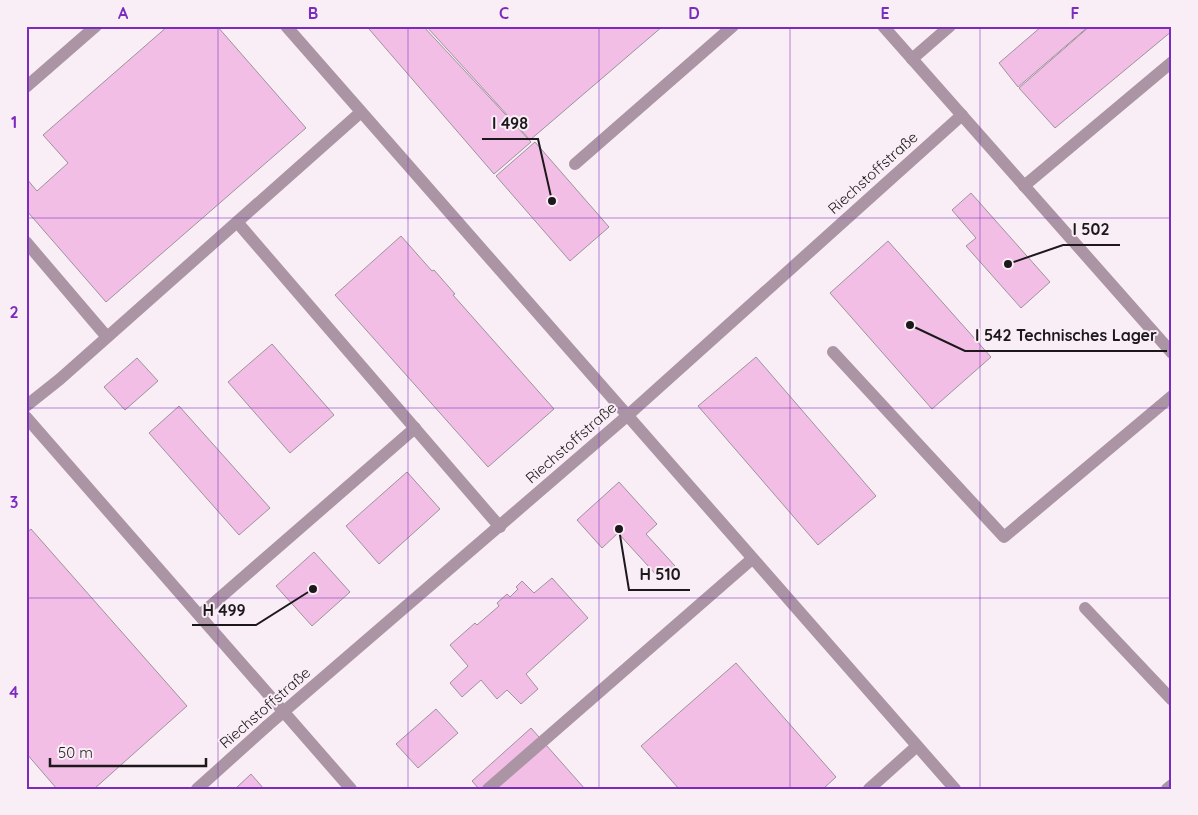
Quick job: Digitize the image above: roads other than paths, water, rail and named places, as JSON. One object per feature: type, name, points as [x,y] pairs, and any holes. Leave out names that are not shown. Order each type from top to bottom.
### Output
[{"type":"street","points":[[26,87],[96,26]]},
{"type":"street","points":[[286,26],[955,789]]},
{"type":"street","points":[[575,164],[733,26]]},
{"type":"street","points":[[883,26],[1172,353]]},
{"type":"street","points":[[912,59],[950,26]]},
{"type":"street","points":[[1024,186],[1172,62]]},
{"type":"street","points":[[26,406],[107,337],[361,112]]},
{"type":"street","name":"Riechstoffstraße","points":[[197,789],[267,726],[627,416],[962,115]]},
{"type":"street","points":[[237,222],[500,527]]},
{"type":"street","points":[[26,242],[107,337]]},
{"type":"street","points":[[833,352],[1004,537],[1172,396]]},
{"type":"street","points":[[26,417],[351,789]]},
{"type":"street","points":[[200,615],[415,428]]},
{"type":"street","points":[[488,789],[752,559]]},
{"type":"street","points":[[1085,608],[1172,700]]},
{"type":"street","points":[[869,789],[917,746]]},
{"type":"street","points":[[1167,789],[1172,784]]},
{"type":"place","name":"I 498","points":[[552,201]]},
{"type":"place","name":"I 502","points":[[1008,264]]},
{"type":"place","name":"I 542 Technisches Lager","points":[[910,325]]},
{"type":"place","name":"H 510","points":[[619,529]]},
{"type":"place","name":"H 499","points":[[313,589]]}]
